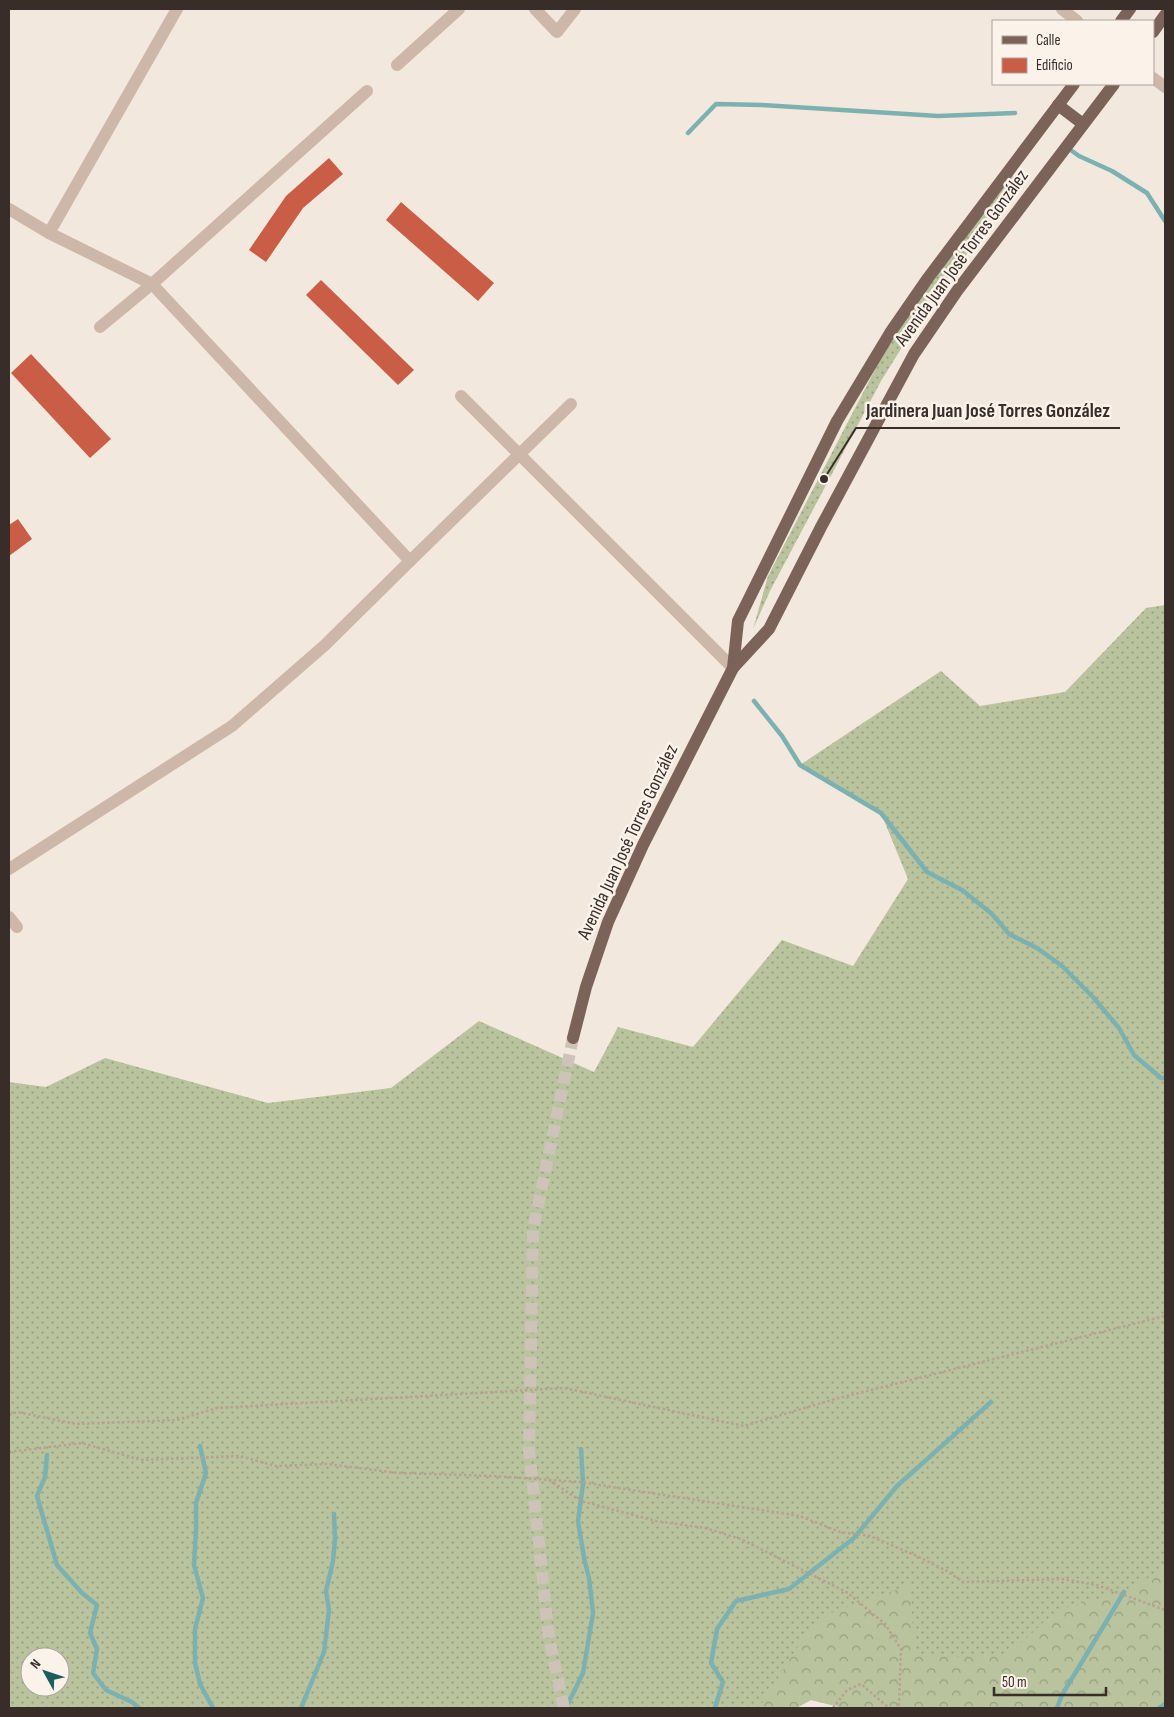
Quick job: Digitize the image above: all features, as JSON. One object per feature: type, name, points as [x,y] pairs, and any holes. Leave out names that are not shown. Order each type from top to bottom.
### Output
[{"type":"main road","points":[[1122,20],[1130,9]]},
{"type":"main road","points":[[1154,31],[1165,15]]},
{"type":"main road","name":"Avenida Juan José Torres González","points":[[732,668],[738,621],[837,421],[890,333],[928,278],[1073,85]]},
{"type":"main road","name":"Avenida Juan José Torres González","points":[[573,1038],[586,988],[608,922],[643,845],[732,668],[769,629],[821,526],[914,354],[957,291],[1113,85]]},
{"type":"main road","points":[[1058,105],[1084,124]]},
{"type":"street","points":[[49,233],[177,9]]},
{"type":"street","points":[[397,65],[460,9]]},
{"type":"street","points":[[535,9],[556,32],[575,9]]},
{"type":"street","points":[[1062,9],[1076,20]]},
{"type":"street","points":[[1154,79],[1165,87]]},
{"type":"street","points":[[100,327],[152,284],[367,92]]},
{"type":"street","points":[[9,209],[49,233],[152,284],[410,561]]},
{"type":"street","points":[[461,396],[732,668]]},
{"type":"street","points":[[9,869],[232,726],[326,645],[571,404]]},
{"type":"path","points":[[9,1414],[17,1412],[76,1424],[178,1420],[217,1408],[564,1388],[744,1426],[836,1398],[1165,1316]]},
{"type":"path","points":[[9,1452],[82,1444],[141,1460],[240,1456],[276,1466],[327,1464],[398,1473],[580,1482],[800,1516],[840,1532],[870,1536],[924,1559],[963,1582],[1062,1579],[1097,1585],[1165,1610]]},
{"type":"path","points":[[548,1480],[579,1501],[656,1521],[705,1528],[741,1539],[848,1593],[885,1624],[901,1649],[899,1708]]},
{"type":"path","points":[[833,1708],[848,1690],[861,1684],[890,1708]]},
{"type":"green space","points":[[1011,174],[1021,182],[927,307],[881,381],[770,591],[753,629],[768,576],[880,360],[912,310]]},
{"type":"green space","points":[[1165,605],[1165,1708],[844,1708],[811,1700],[796,1708],[9,1708],[9,1082],[46,1087],[105,1058],[268,1103],[391,1088],[479,1021],[594,1072],[618,1027],[693,1047],[782,940],[853,966],[908,879],[881,813],[800,765],[941,671],[980,706],[1065,692],[1146,608]]},
{"type":"green space","points":[[1165,1568],[1165,1708],[844,1708],[811,1700],[796,1708],[759,1708],[804,1637],[831,1613],[910,1585],[915,1655],[959,1657],[1008,1655],[1057,1610],[1124,1592]]},
{"type":"building","points":[[329,158],[343,174],[303,208],[266,262],[249,250],[286,196]]},
{"type":"building","points":[[401,202],[494,283],[478,301],[386,220]]},
{"type":"building","points":[[321,280],[414,370],[398,385],[306,295]]},
{"type":"building","points":[[31,354],[111,439],[90,458],[11,373]]},
{"type":"building","points":[[18,519],[32,539],[9,556],[9,525]]},
{"type":"waterway","points":[[688,133],[716,104],[938,116],[1015,113]]},
{"type":"waterway","points":[[1072,151],[1112,171],[1147,193],[1165,221]]},
{"type":"waterway","points":[[754,701],[782,736],[800,765],[881,813],[927,872],[962,890],[992,914],[1009,934],[1037,948],[1062,966],[1093,997],[1119,1028],[1134,1055],[1161,1078],[1165,1078]]},
{"type":"waterway","points":[[715,1708],[723,1682],[711,1663],[717,1629],[736,1601],[789,1589],[854,1538],[897,1486],[991,1402]]},
{"type":"waterway","points":[[200,1446],[206,1473],[196,1503],[194,1565],[203,1598],[195,1629],[195,1663],[200,1684],[213,1708]]},
{"type":"waterway","points":[[566,1708],[583,1673],[593,1613],[589,1578],[578,1521],[583,1484],[581,1449]]},
{"type":"waterway","points":[[47,1455],[45,1477],[37,1496],[57,1565],[82,1593],[97,1605],[90,1633],[97,1649],[93,1673],[106,1690],[132,1702],[139,1708]]},
{"type":"waterway","points":[[301,1708],[324,1652],[329,1610],[326,1591],[333,1561],[335,1539],[334,1514]]},
{"type":"waterway","points":[[1057,1708],[1062,1695],[1124,1592]]},
{"type":"waterway","points":[[1159,1708],[1165,1704]]},
{"type":"tunnel","points":[[564,1708],[549,1638],[529,1450],[533,1230],[573,1038]]},
{"type":"place","name":"Jardinera Juan José Torres González","points":[[824,479]]}]
